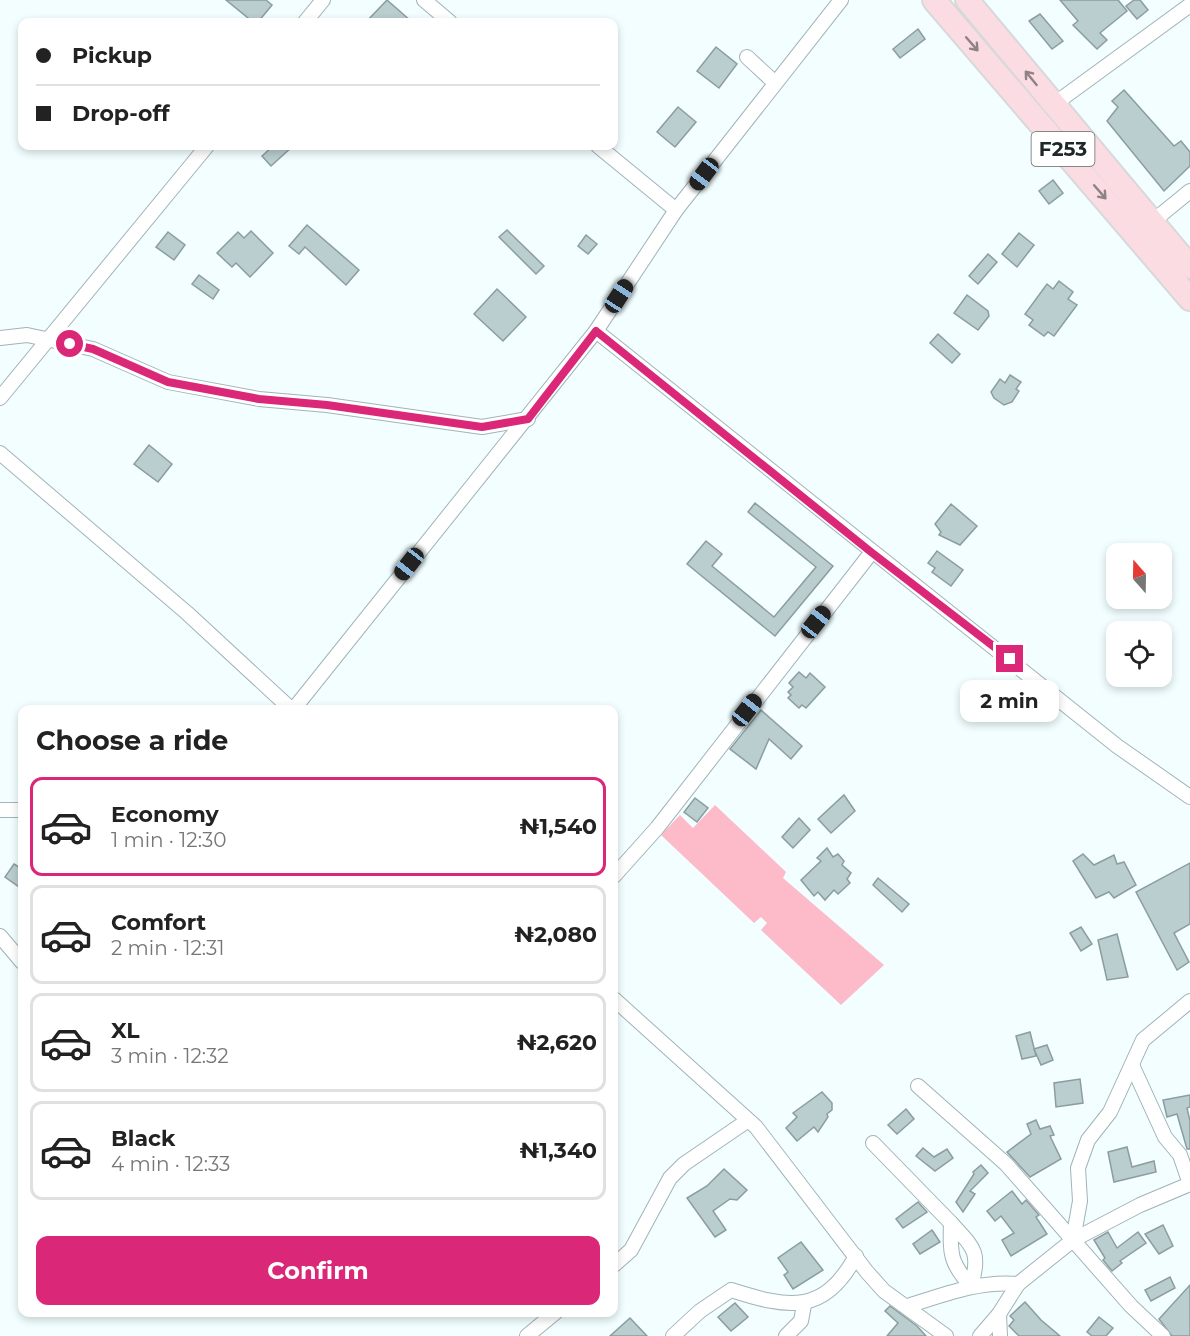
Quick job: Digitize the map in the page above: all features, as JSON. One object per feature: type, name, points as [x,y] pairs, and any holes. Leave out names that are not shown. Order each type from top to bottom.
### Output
[{"type":"main road","name":"F253","points":[[934,0],[1190,299]]},
{"type":"main road","name":"F253","points":[[967,0],[1190,267]]},
{"type":"street","points":[[308,18],[323,0]]},
{"type":"street","points":[[424,0],[445,18]]},
{"type":"street","points":[[297,705],[452,509],[528,419],[596,331],[676,210],[774,82],[841,0]]},
{"type":"street","points":[[1053,105],[1190,5]]},
{"type":"street","points":[[747,57],[774,82]]},
{"type":"street","points":[[0,398],[46,339],[204,150]]},
{"type":"street","points":[[603,150],[676,210]]},
{"type":"street","points":[[1152,222],[1190,191]]},
{"type":"street","points":[[596,331],[1144,767],[1176,785],[1190,797]]},
{"type":"street","points":[[0,338],[27,335],[93,349],[168,382],[259,399],[327,405],[482,427],[528,419]]},
{"type":"street","points":[[0,453],[187,613],[288,705]]},
{"type":"street","points":[[618,872],[657,828],[871,552]]},
{"type":"street","points":[[0,810],[18,810]]},
{"type":"street","points":[[0,936],[18,957]]},
{"type":"street","points":[[1073,1240],[1080,1201],[1078,1168],[1088,1140],[1110,1112],[1121,1083],[1143,1040],[1190,1001]]},
{"type":"street","points":[[618,1003],[756,1127],[884,1291],[908,1306],[946,1336]]},
{"type":"street","points":[[980,1336],[999,1314],[1018,1284],[1073,1240],[1140,1205],[1190,1184],[1180,1155],[1165,1137],[1132,1065]]},
{"type":"street","points":[[918,1086],[1006,1164],[1131,1306],[1163,1336]]},
{"type":"street","points":[[618,1261],[631,1250],[670,1178],[684,1164],[747,1121]]},
{"type":"street","points":[[873,1143],[970,1245],[978,1263],[971,1286]]},
{"type":"street","points":[[951,1223],[951,1246],[955,1269],[971,1286]]},
{"type":"street","points":[[674,1336],[700,1311],[731,1290],[765,1301],[804,1305],[827,1293],[844,1278],[856,1256]]},
{"type":"street","points":[[908,1306],[971,1286],[993,1283],[1018,1284]]},
{"type":"street","points":[[786,1336],[801,1321],[804,1305]]},
{"type":"street","points":[[999,1314],[1000,1336]]},
{"type":"street","points":[[527,1336],[550,1317]]},
{"type":"shaded area","points":[[715,805],[786,872],[783,878],[884,965],[841,1005],[761,930],[767,923],[761,917],[754,923],[661,835],[680,815],[693,828]]},
{"type":"building","points":[[226,0],[266,0],[272,5],[261,18],[248,18]]},
{"type":"building","points":[[387,0],[407,18],[370,18]]},
{"type":"building","points":[[1060,0],[1118,0],[1127,11],[1100,33],[1107,40],[1097,49],[1073,25],[1078,21]]},
{"type":"building","points":[[1134,0],[1140,0],[1148,10],[1137,19],[1126,6]]},
{"type":"building","points":[[1040,14],[1063,41],[1052,49],[1029,21]]},
{"type":"building","points":[[918,29],[925,39],[900,58],[893,49]]},
{"type":"building","points":[[716,47],[737,64],[719,88],[697,71]]},
{"type":"building","points":[[1124,90],[1174,146],[1181,141],[1190,152],[1190,166],[1164,191],[1107,121],[1118,107],[1112,101]]},
{"type":"building","points":[[678,107],[696,122],[675,147],[657,132]]},
{"type":"building","points":[[269,150],[289,150],[271,166],[262,156]]},
{"type":"building","points":[[1053,180],[1063,193],[1049,204],[1039,191]]},
{"type":"building","points":[[307,225],[359,270],[346,285],[305,247],[299,254],[289,246]]},
{"type":"building","points":[[507,230],[544,266],[536,274],[499,237]]},
{"type":"building","points":[[251,231],[273,253],[250,277],[236,263],[232,267],[217,253],[238,232],[244,238]]},
{"type":"building","points":[[168,232],[185,245],[174,260],[156,247]]},
{"type":"building","points":[[1019,233],[1034,245],[1017,267],[1002,254]]},
{"type":"building","points":[[586,235],[597,244],[588,254],[578,246]]},
{"type":"building","points":[[988,254],[997,262],[978,284],[969,276]]},
{"type":"building","points":[[199,275],[219,290],[213,299],[192,284]]},
{"type":"building","points":[[1059,281],[1073,292],[1068,299],[1077,305],[1054,336],[1048,332],[1044,336],[1029,325],[1033,320],[1025,314],[1047,284],[1053,289]]},
{"type":"building","points":[[497,289],[526,317],[503,341],[474,314]]},
{"type":"building","points":[[967,295],[988,311],[989,316],[978,330],[954,313]]},
{"type":"building","points":[[938,334],[960,354],[952,363],[930,343]]},
{"type":"building","points":[[1010,375],[1021,382],[1016,389],[1019,391],[1012,402],[1004,405],[994,398],[991,392],[1000,379],[1005,383]]},
{"type":"building","points":[[149,445],[172,464],[158,482],[134,464]]},
{"type":"building","points":[[755,503],[833,566],[775,636],[687,564],[706,541],[722,554],[712,566],[774,617],[816,567],[748,512]]},
{"type":"building","points":[[951,504],[977,526],[960,545],[939,535],[941,532],[935,524]]},
{"type":"building","points":[[937,551],[963,570],[951,586],[932,572],[935,568],[928,563]]},
{"type":"building","points":[[799,672],[806,678],[810,673],[825,687],[806,708],[802,705],[799,708],[788,698],[791,695],[788,692],[793,687],[789,683]]},
{"type":"building","points":[[761,710],[802,746],[791,759],[769,739],[756,769],[730,749]]},
{"type":"building","points":[[844,795],[855,811],[831,833],[818,819]]},
{"type":"building","points":[[695,798],[708,808],[697,822],[684,812]]},
{"type":"building","points":[[799,818],[810,830],[793,848],[782,837]]},
{"type":"building","points":[[827,848],[833,857],[838,854],[844,861],[842,865],[851,873],[847,879],[850,883],[838,894],[834,890],[825,900],[818,892],[814,896],[801,880],[821,861],[817,858]]},
{"type":"building","points":[[1083,854],[1094,865],[1114,855],[1117,864],[1124,862],[1136,885],[1114,898],[1109,892],[1096,898],[1073,861]]},
{"type":"building","points":[[1190,863],[1190,924],[1174,933],[1189,962],[1177,970],[1136,892]]},
{"type":"building","points":[[14,864],[18,866],[18,886],[5,877]]},
{"type":"building","points":[[878,878],[909,904],[902,912],[873,885]]},
{"type":"building","points":[[1081,927],[1092,944],[1081,951],[1070,933]]},
{"type":"building","points":[[1117,934],[1128,977],[1107,980],[1098,940]]},
{"type":"building","points":[[1030,1032],[1036,1056],[1022,1059],[1016,1036]]},
{"type":"building","points":[[1047,1045],[1053,1060],[1041,1065],[1034,1049]]},
{"type":"building","points":[[1080,1079],[1083,1103],[1056,1107],[1054,1083]]},
{"type":"building","points":[[822,1092],[832,1103],[832,1110],[827,1114],[828,1117],[818,1132],[814,1127],[797,1141],[786,1128],[797,1117],[793,1113]]},
{"type":"building","points":[[1190,1095],[1190,1107],[1187,1108],[1190,1121],[1190,1149],[1187,1149],[1177,1114],[1167,1117],[1163,1100]]},
{"type":"building","points":[[906,1109],[914,1119],[897,1134],[888,1125]]},
{"type":"building","points":[[1036,1120],[1040,1129],[1050,1126],[1054,1135],[1050,1136],[1061,1159],[1030,1177],[1007,1152],[1031,1134],[1027,1124]]},
{"type":"building","points":[[1127,1147],[1132,1167],[1154,1161],[1156,1172],[1114,1182],[1108,1152]]},
{"type":"building","points":[[923,1148],[934,1157],[947,1149],[953,1158],[935,1171],[916,1156]]},
{"type":"building","points":[[981,1165],[988,1173],[970,1191],[975,1194],[963,1212],[956,1202],[974,1174],[973,1172]]},
{"type":"building","points":[[724,1169],[747,1190],[737,1200],[730,1199],[713,1211],[726,1230],[715,1237],[687,1198],[707,1186]]},
{"type":"building","points":[[1012,1191],[1022,1204],[1026,1200],[1039,1215],[1036,1217],[1047,1234],[1011,1256],[1002,1240],[1014,1233],[1001,1216],[995,1221],[987,1211]]},
{"type":"building","points":[[918,1202],[927,1212],[903,1228],[896,1219]]},
{"type":"building","points":[[1163,1225],[1173,1246],[1159,1254],[1145,1234]]},
{"type":"building","points":[[932,1230],[940,1242],[920,1254],[913,1244]]},
{"type":"building","points":[[1108,1232],[1117,1248],[1138,1232],[1146,1243],[1120,1261],[1122,1263],[1112,1271],[1103,1260],[1105,1258],[1094,1240]]},
{"type":"building","points":[[801,1242],[823,1270],[793,1289],[784,1275],[788,1272],[778,1258]]},
{"type":"building","points":[[1170,1277],[1175,1288],[1151,1301],[1145,1290]]},
{"type":"building","points":[[1190,1285],[1190,1336],[1172,1336],[1159,1319]]},
{"type":"building","points":[[1025,1302],[1060,1336],[1019,1336],[1009,1326],[1014,1320],[1010,1316]]},
{"type":"building","points":[[735,1303],[748,1317],[731,1331],[718,1317]]},
{"type":"building","points":[[890,1306],[917,1326],[926,1336],[887,1336],[898,1323],[885,1311]]},
{"type":"building","points":[[1099,1317],[1113,1328],[1106,1336],[1092,1336],[1087,1332]]},
{"type":"building","points":[[630,1318],[647,1336],[610,1336]]},
{"type":"route","points":[[70,344],[93,349],[168,382],[259,399],[327,405],[482,427],[528,419],[596,331],[871,552],[1010,659]]}]
